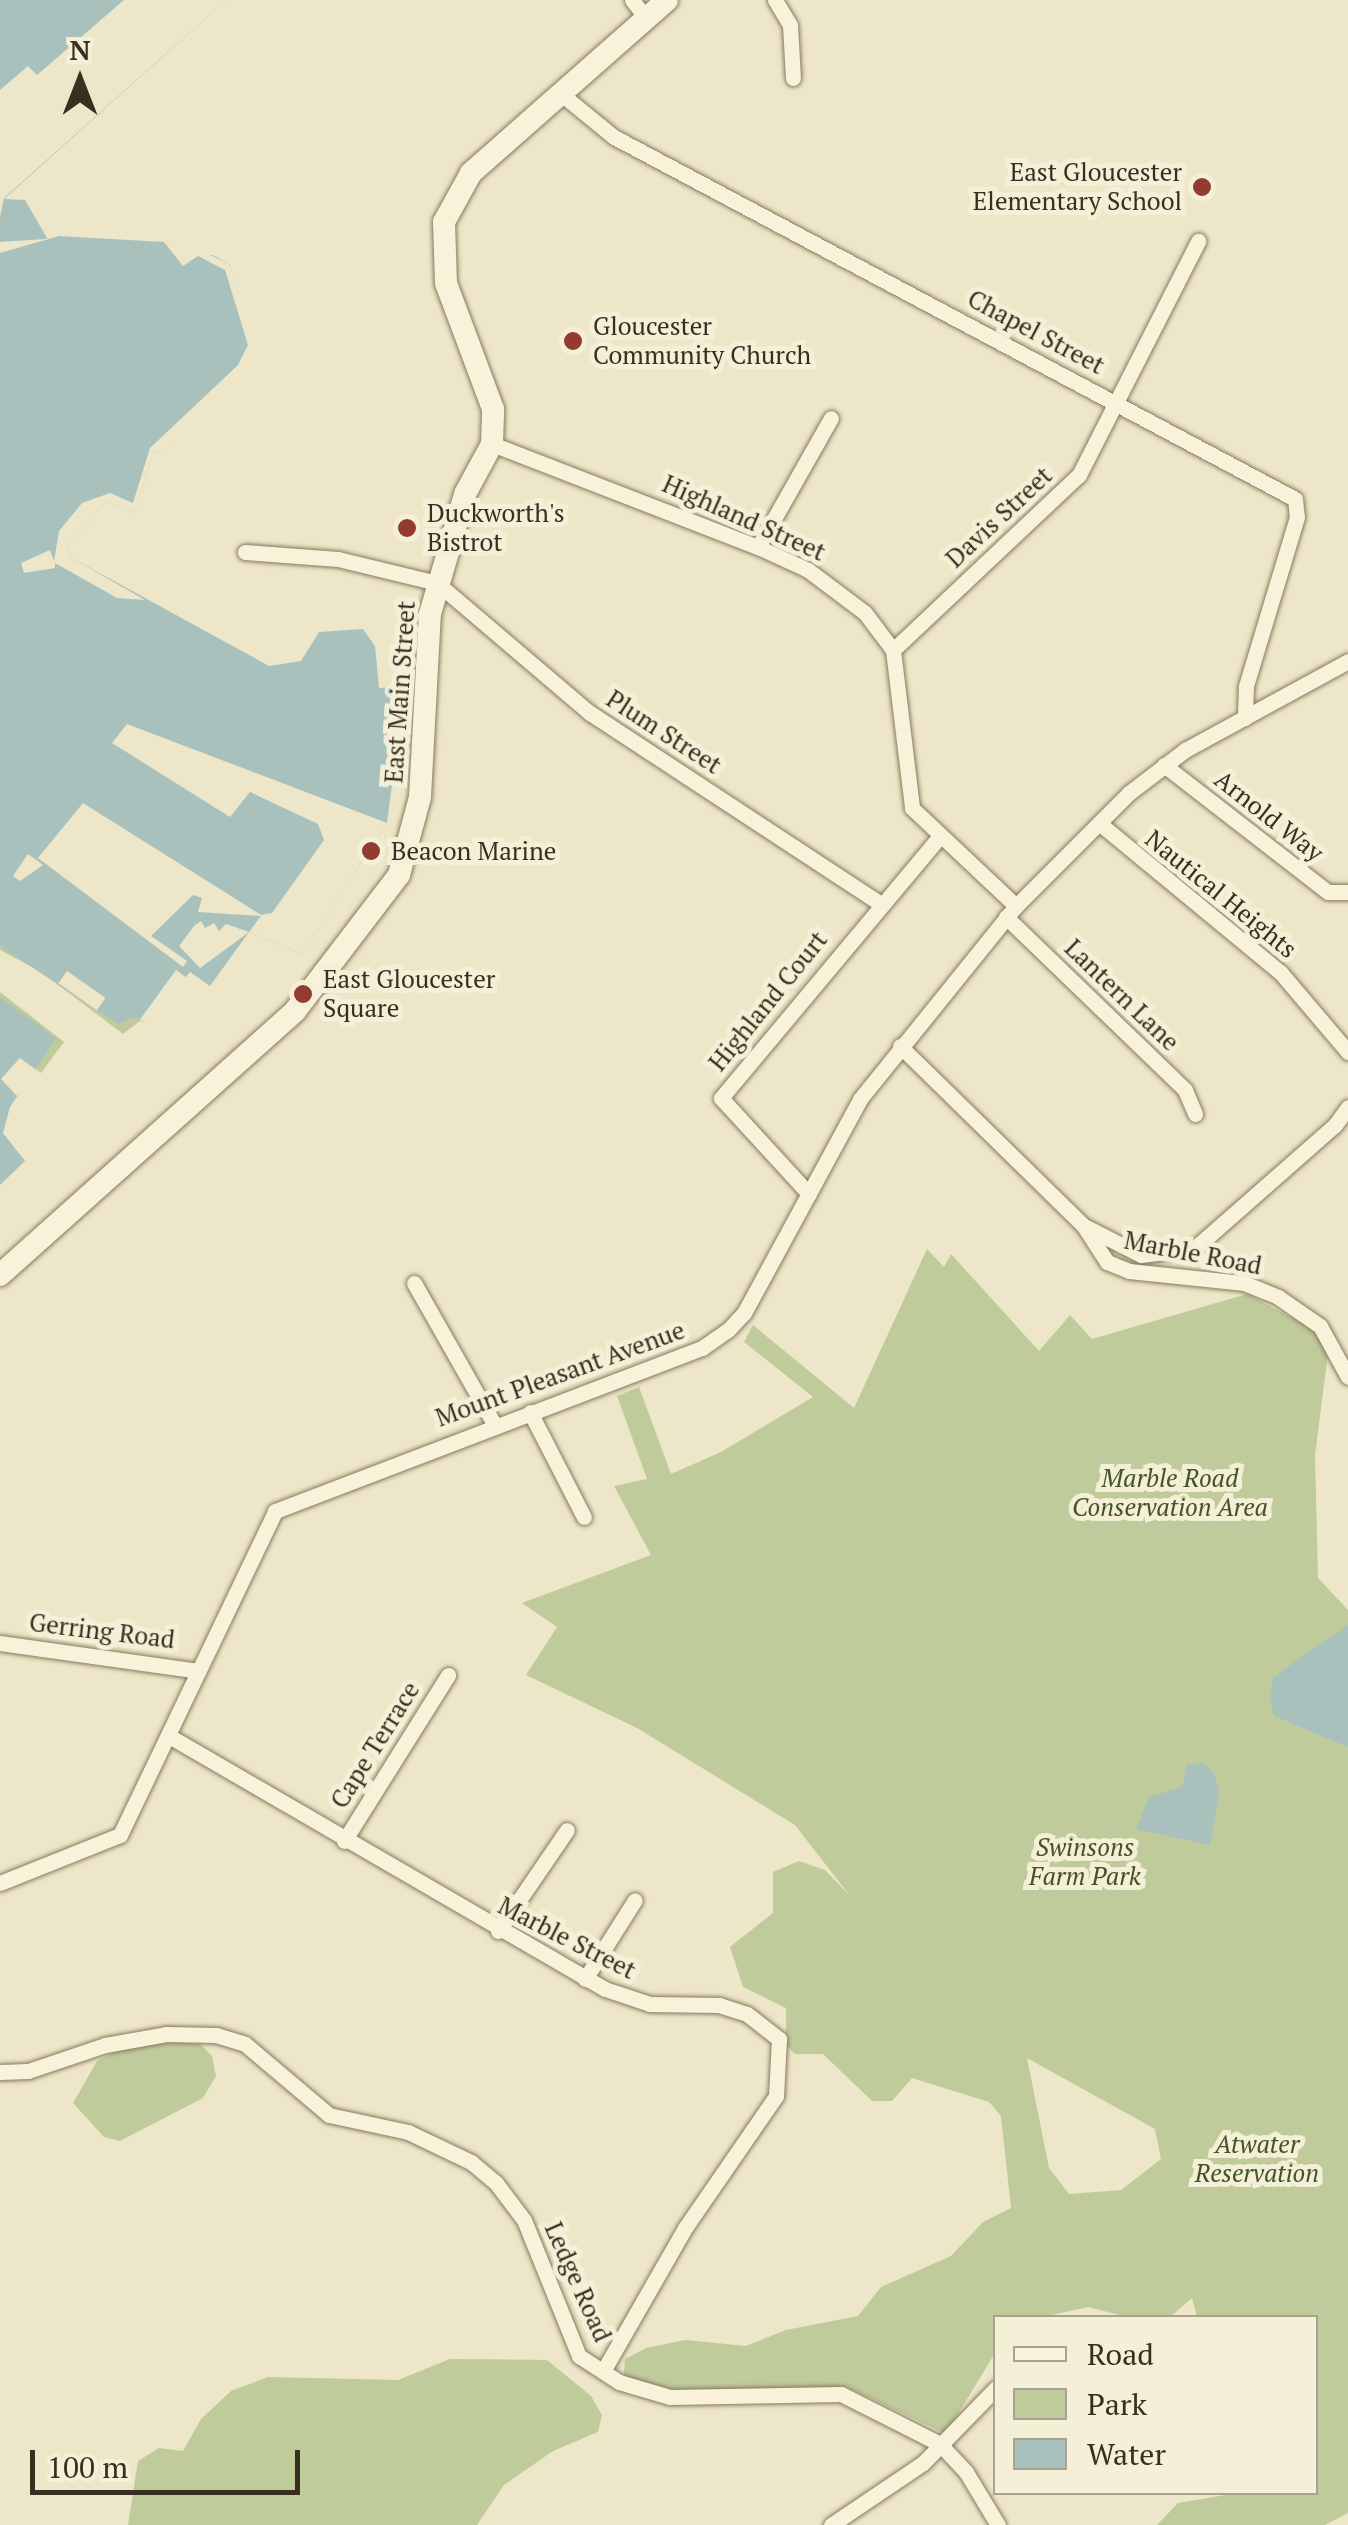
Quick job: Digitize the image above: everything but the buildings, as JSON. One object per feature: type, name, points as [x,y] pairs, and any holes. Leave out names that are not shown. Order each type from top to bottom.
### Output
[{"type":"main road","points":[[492,444],[493,410],[446,283],[444,222],[471,173],[560,93],[639,9],[667,0]]},
{"type":"main road","name":"East Main Street","points":[[0,1275],[295,1011],[399,875],[420,797],[437,583],[466,494],[492,444]]},
{"type":"street","points":[[775,0],[790,25],[793,78]]},
{"type":"street","name":"Chapel Street","points":[[560,93],[614,138],[1295,499],[1297,517],[1246,686],[1245,718]]},
{"type":"street","name":"Davis Street","points":[[893,650],[1059,499],[1079,476],[1112,401],[1198,241]]},
{"type":"street","points":[[758,546],[831,418]]},
{"type":"street","name":"Highland Street","points":[[492,444],[758,546],[834,588],[893,650]]},
{"type":"street","points":[[245,552],[338,559],[437,583]]},
{"type":"street","name":"Plum Street","points":[[437,583],[590,713],[878,902]]},
{"type":"street","points":[[893,650],[912,808],[1011,912]]},
{"type":"street","name":"Mount Pleasant Avenue","points":[[0,1883],[120,1835],[274,1511],[494,1424],[702,1348],[728,1330],[744,1313],[860,1099],[1011,912],[1099,823],[1164,765],[1348,661]]},
{"type":"street","name":"Arnold Way","points":[[1164,765],[1313,882],[1328,892],[1348,892]]},
{"type":"street","name":"Nautical Heights","points":[[1099,823],[1281,973],[1348,1052]]},
{"type":"street","name":"Highland Court","points":[[809,1194],[721,1098],[878,902],[939,837]]},
{"type":"street","name":"Lantern Lane","points":[[1011,912],[1184,1090],[1195,1114]]},
{"type":"street","name":"Marble Road","points":[[900,1046],[1084,1225],[1108,1262],[1129,1271],[1244,1283],[1278,1297],[1320,1326],[1348,1377]]},
{"type":"street","points":[[1084,1225],[1140,1254],[1195,1248],[1335,1125],[1348,1106]]},
{"type":"street","points":[[414,1283],[494,1424]]},
{"type":"street","points":[[530,1412],[584,1517]]},
{"type":"street","name":"Gerring Road","points":[[0,1643],[198,1670]]},
{"type":"street","name":"Cape Terrace","points":[[344,1841],[448,1675]]},
{"type":"street","name":"Marble Street","points":[[169,1736],[585,1979],[650,2004],[719,2005],[747,2014],[779,2039],[782,2054],[776,2096],[685,2228],[602,2371]]},
{"type":"street","points":[[498,1930],[568,1830]]},
{"type":"street","points":[[585,1979],[635,1900]]},
{"type":"street","name":"Ledge Road","points":[[0,2072],[28,2071],[104,2045],[166,2034],[245,2044],[330,2115],[408,2132],[496,2182],[524,2220],[580,2356],[602,2371],[670,2397],[842,2394],[940,2444],[966,2472],[998,2525]]},
{"type":"street","points":[[831,2525],[923,2464],[993,2391]]},
{"type":"green space","points":[[0,933],[140,1021],[123,1034],[41,972],[0,950]]},
{"type":"green space","points":[[0,992],[64,1042],[41,1073],[22,1059],[0,1009]]},
{"type":"green space","points":[[927,1249],[944,1267],[951,1254],[1039,1351],[1070,1315],[1092,1339],[1247,1294],[1330,1338],[1315,1455],[1318,1578],[1348,1610],[1348,2513],[1325,2525],[1157,2525],[1178,2503],[1225,2495],[1318,2495],[1318,2315],[1196,2315],[1192,2298],[1172,2315],[1119,2315],[1088,2307],[1052,2315],[993,2315],[993,2356],[946,2434],[847,2387],[671,2392],[639,2386],[624,2375],[625,2359],[646,2348],[685,2340],[746,2346],[786,2330],[858,2316],[881,2287],[951,2256],[983,2222],[1011,2208],[1001,2116],[989,2102],[912,2078],[892,2101],[872,2101],[823,2054],[795,2054],[786,2045],[786,2008],[743,1987],[730,1947],[773,1913],[773,1872],[799,1861],[825,1870],[850,1896],[795,1825],[637,1728],[526,1675],[557,1627],[522,1603],[651,1555],[614,1486],[647,1479],[617,1396],[639,1387],[671,1474],[721,1452],[813,1397],[744,1342],[753,1325],[854,1408]],"holes":[[[1027,2058],[1155,2129],[1161,2159],[1121,2190],[1069,2194],[1049,2168]]]},
{"type":"green space","points":[[137,2041],[200,2044],[212,2056],[216,2076],[203,2098],[120,2141],[104,2137],[73,2103],[97,2061]]},
{"type":"green space","points":[[450,2359],[547,2360],[591,2396],[602,2415],[598,2432],[553,2451],[504,2485],[477,2525],[128,2525],[138,2461],[159,2448],[183,2451],[201,2419],[231,2391],[268,2377],[398,2380]]},
{"type":"water","points":[[0,0],[226,0],[4,199],[25,200],[47,238],[60,230],[166,238],[184,256],[213,255],[230,265],[254,343],[196,424],[165,452],[154,451],[134,513],[106,502],[68,545],[72,558],[269,666],[301,661],[319,632],[363,629],[375,646],[379,688],[405,686],[387,823],[302,954],[249,932],[210,986],[190,972],[147,1024],[134,1017],[118,1024],[0,946]]},
{"type":"water","points":[[0,997],[56,1038],[10,1107],[3,1133],[25,1161],[0,1185]]},
{"type":"water","points":[[1348,1625],[1348,1747],[1274,1716],[1270,1700],[1273,1677]]},
{"type":"water","points":[[1204,1763],[1215,1774],[1219,1793],[1210,1845],[1136,1829],[1149,1797],[1182,1787],[1187,1764]]},
{"type":"pier","points":[[124,0],[226,0],[4,198],[0,217],[0,90],[28,66],[37,75]]},
{"type":"pier","points":[[57,226],[166,234],[185,250],[195,247],[230,265],[257,349],[216,409],[165,452],[154,451],[134,513],[106,502],[68,545],[72,558],[145,600],[117,598],[55,563],[55,568],[24,573],[21,563],[50,550],[54,561],[59,531],[82,503],[110,493],[133,503],[150,448],[238,365],[248,345],[225,270],[198,256],[183,266],[164,242],[59,236],[0,253],[0,242],[46,239]]},
{"type":"pier","points":[[127,724],[387,823],[302,954],[249,932],[261,916],[198,912],[202,898],[193,895],[151,936],[187,961],[183,967],[38,858],[83,803],[261,915],[272,913],[324,840],[318,824],[250,792],[230,817],[112,743]]},
{"type":"pier","points":[[28,854],[43,865],[20,881],[13,876]]},
{"type":"pier","points":[[201,921],[205,928],[214,923],[219,931],[226,924],[249,932],[200,968],[179,946]]},
{"type":"pier","points":[[176,970],[187,978],[151,1028],[140,1019]]},
{"type":"pier","points":[[67,971],[106,998],[97,1010],[58,983]]},
{"type":"pier","points":[[20,1058],[42,1074],[17,1096],[1,1079]]},
{"type":"place","name":"East Gloucester Elementary School","points":[[1202,187]]},
{"type":"place","name":"Gloucester Community Church","points":[[573,341]]},
{"type":"place","name":"Duckworth's Bistrot","points":[[407,528]]},
{"type":"place","name":"Beacon Marine","points":[[371,851]]},
{"type":"place","name":"East Gloucester Square","points":[[303,994]]},
{"type":"park label","name":"Marble Road Conservation Area","points":[[1170,1494]]},
{"type":"park label","name":"Swinsons Farm Park","points":[[1085,1862]]},
{"type":"park label","name":"Atwater Reservation","points":[[1257,2160]]}]
